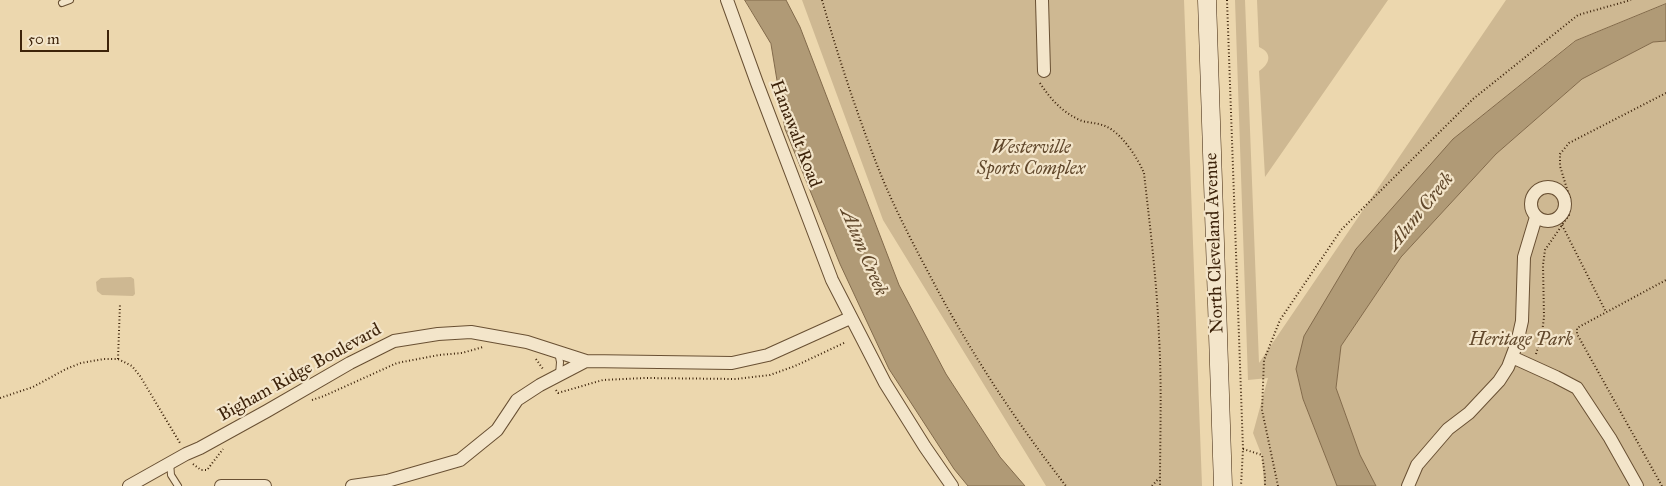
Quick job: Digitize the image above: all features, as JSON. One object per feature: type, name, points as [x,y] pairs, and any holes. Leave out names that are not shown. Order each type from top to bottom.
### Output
[{"type":"main road","name":"North Cleveland Avenue","points":[[1207,0],[1223,486]]},
{"type":"street","name":"Hanawalt Road","points":[[727,0],[832,280],[885,383],[925,448],[952,486]]},
{"type":"street","points":[[1042,0],[1042,77]]},
{"type":"street","points":[[1408,486],[1416,465],[1448,428],[1469,413],[1499,382],[1508,367],[1522,321],[1524,257],[1536,217]]},
{"type":"street","name":"Bigham Ridge Boulevard","points":[[129,486],[170,462],[217,439],[350,363],[394,341],[438,334],[471,332],[526,342],[586,362],[732,362],[768,355],[850,318]]},
{"type":"street","points":[[1512,357],[1577,388],[1610,438],[1637,486]]},
{"type":"street","name":"Bigham Ridge Boulevard","points":[[352,486],[387,480],[460,460],[497,430],[517,400],[540,385],[586,362]]},
{"type":"street","points":[[221,486],[264,486]]},
{"type":"lane","points":[[62,3],[70,0]]},
{"type":"lane","points":[[558,352],[560,362],[559,375]]},
{"type":"lane","points":[[170,462],[171,475],[178,486]]},
{"type":"path","points":[[822,0],[841,66],[878,166],[909,236],[952,319],[995,389],[1035,447],[1066,486]]},
{"type":"path","points":[[1228,0],[1243,449],[1240,486]]},
{"type":"path","points":[[1278,486],[1262,410],[1264,360],[1280,320],[1341,230],[1472,99],[1578,15],[1631,0]]},
{"type":"path","points":[[1042,77],[1051,100],[1064,111],[1082,120],[1106,126],[1124,141],[1138,158],[1144,173],[1155,273],[1159,338],[1160,486]]},
{"type":"path","points":[[1533,366],[1542,333],[1544,317],[1543,264],[1546,250],[1569,215],[1570,199],[1560,166],[1560,154],[1569,143],[1666,93]]},
{"type":"path","points":[[1562,224],[1606,312]]},
{"type":"path","points":[[1662,486],[1577,334],[1577,328],[1666,280]]},
{"type":"path","points":[[118,359],[120,304]]},
{"type":"path","points":[[306,402],[324,396],[397,363],[488,347]]},
{"type":"path","points":[[532,356],[535,357],[543,369]]},
{"type":"path","points":[[0,398],[32,387],[81,363],[104,359],[118,359],[132,366],[140,376],[183,448]]},
{"type":"path","points":[[189,458],[197,468],[207,470],[226,446]]},
{"type":"path","points":[[1243,449],[1262,456],[1266,476],[1265,486]]},
{"type":"path","points":[[1152,486],[1160,476]]},
{"type":"green space","name":"Westerville Sports Complex","points":[[802,0],[1184,0],[1202,486],[1046,486],[883,220]]},
{"type":"green space","points":[[1235,0],[1245,0],[1259,363],[1506,0],[1666,0],[1666,4],[1574,41],[1453,139],[1296,369],[1303,399],[1337,486],[1264,486],[1262,456],[1253,433],[1268,378],[1248,380]]},
{"type":"green space","points":[[1257,0],[1388,0],[1265,177],[1259,71],[1268,62],[1268,55],[1259,47]]},
{"type":"green space","name":"Heritage Park","points":[[1666,41],[1666,486],[1376,486],[1360,455],[1336,388],[1341,346],[1401,257],[1496,154],[1582,79],[1653,42]]},
{"type":"green space","points":[[131,277],[134,279],[135,294],[133,296],[102,295],[97,291],[96,282],[101,278]]},
{"type":"water","name":"Alum Creek","points":[[745,0],[786,0],[800,27],[899,285],[946,374],[1000,457],[1025,486],[968,486],[954,469],[889,369],[840,264],[785,129],[771,44]]},
{"type":"water","name":"Alum Creek","points":[[1666,4],[1666,41],[1653,42],[1582,79],[1496,154],[1401,257],[1341,346],[1336,388],[1360,455],[1376,486],[1337,486],[1303,399],[1296,369],[1304,336],[1356,249],[1453,139],[1575,41]]}]
